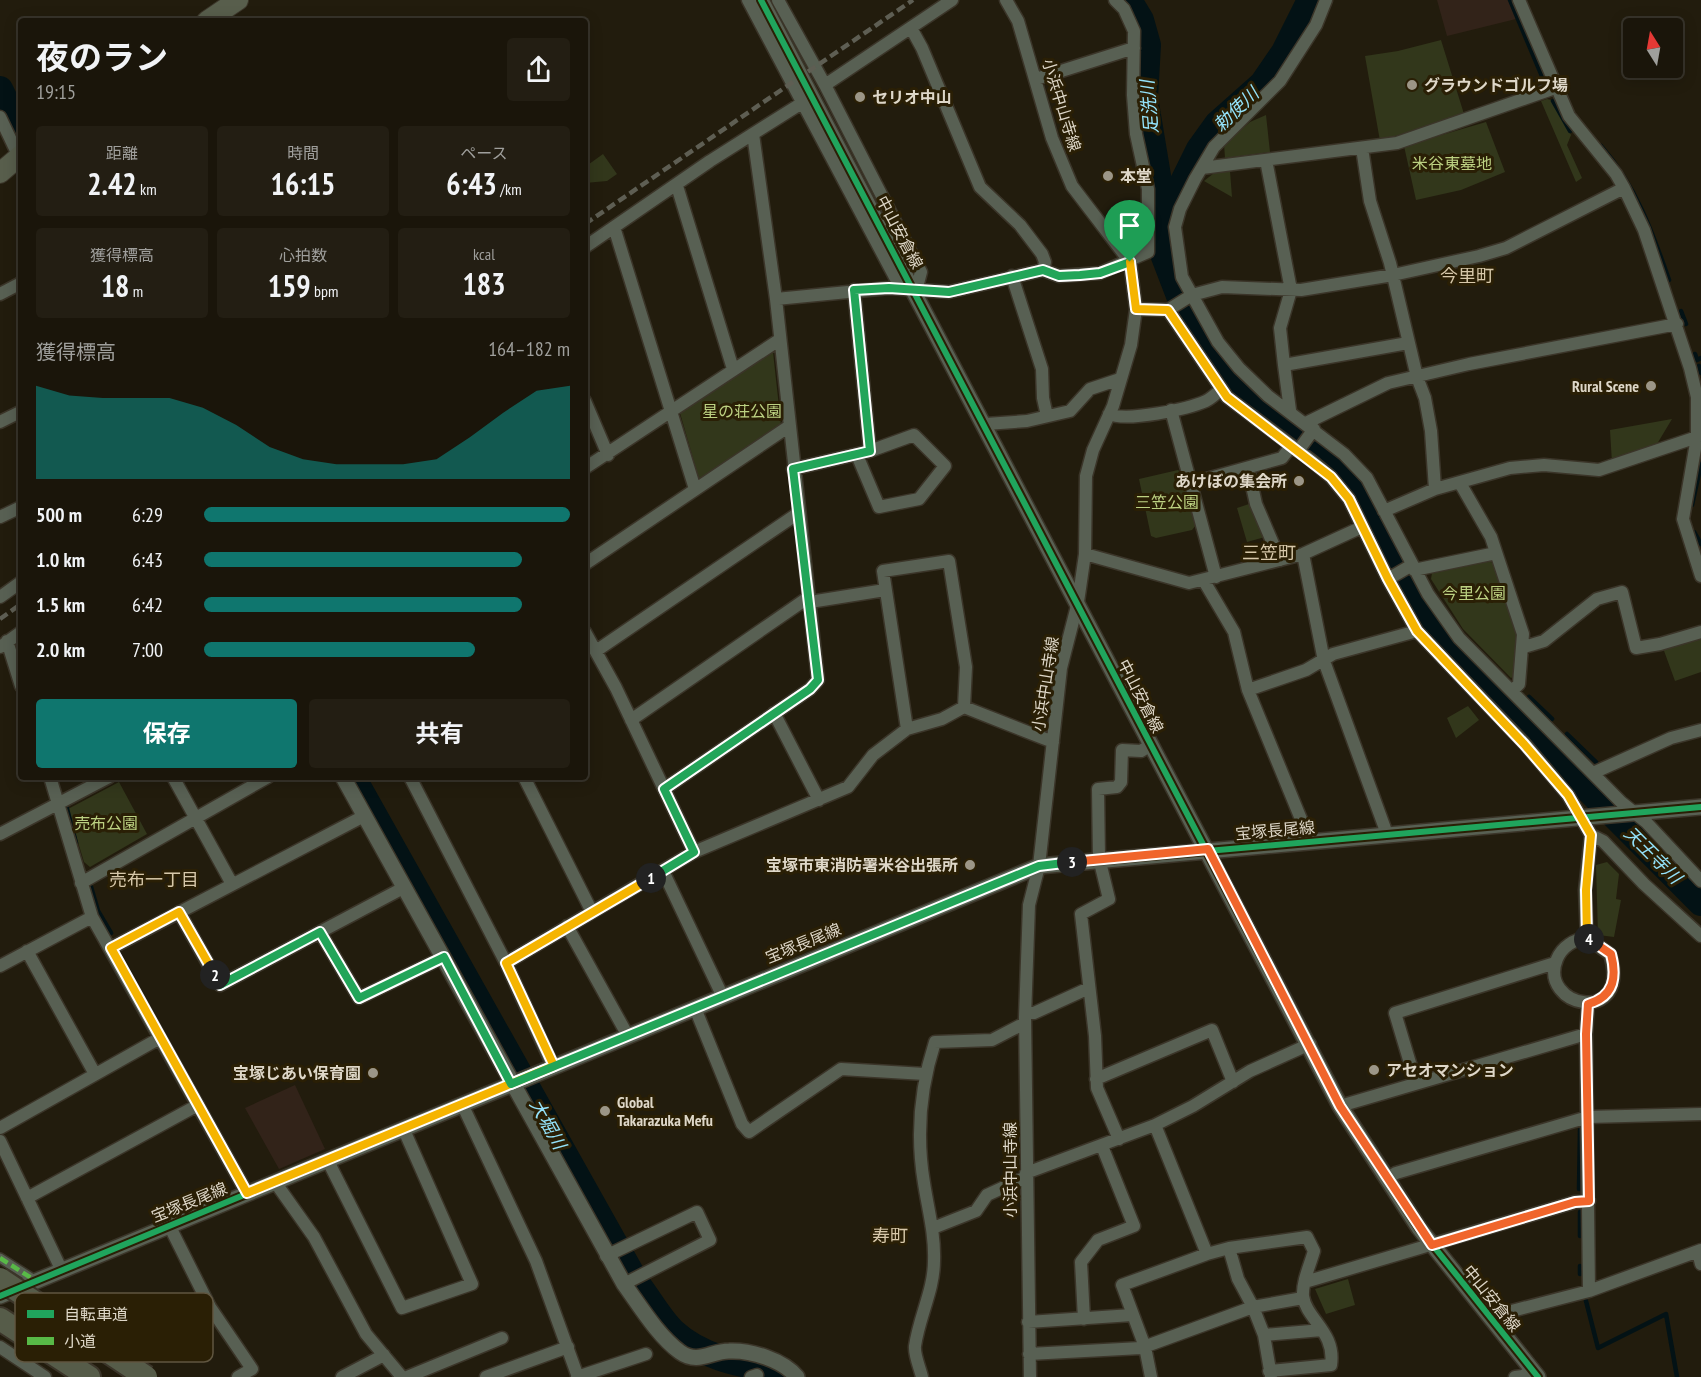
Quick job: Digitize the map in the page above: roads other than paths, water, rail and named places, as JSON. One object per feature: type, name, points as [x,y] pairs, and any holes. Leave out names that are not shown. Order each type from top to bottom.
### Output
[{"type":"highway","points":[[211,18],[238,0]]},
{"type":"highway","points":[[0,173],[18,160]]},
{"type":"highway","points":[[0,1279],[21,1293]]},
{"type":"highway","points":[[0,1318],[15,1328]]},
{"type":"highway","points":[[66,1362],[89,1377]]},
{"type":"highway","points":[[124,1362],[146,1377]]},
{"type":"street","points":[[748,0],[897,281],[916,291]]},
{"type":"street","name":"中山安倉線","points":[[762,0],[986,424],[1151,745],[1310,1044],[1340,1106],[1386,1179],[1432,1245],[1535,1373]]},
{"type":"street","points":[[778,0],[825,84],[921,272],[916,291]]},
{"type":"street","points":[[825,84],[952,0]]},
{"type":"street","name":"小浜中山寺線","points":[[1006,0],[1018,21],[1052,138],[1072,186],[1130,262],[1136,309],[1131,345],[1086,476],[1085,554],[1078,602],[1061,668],[1039,866],[1029,905],[1025,1018],[1030,1377]]},
{"type":"street","points":[[776,299],[889,288],[949,292],[1043,270],[1059,276],[1100,273],[1130,262],[1148,252],[1148,189],[1136,134],[1132,95],[1134,32],[1124,9],[1115,0]]},
{"type":"street","points":[[1326,0],[1316,25],[1280,81],[1220,140],[1180,209],[1175,227],[1182,276],[1190,296],[1218,342],[1239,368],[1268,396],[1290,410],[1344,454],[1366,478],[1411,568],[1460,638],[1632,814],[1701,881]]},
{"type":"street","points":[[1518,0],[1554,88],[1569,116],[1616,174],[1624,188],[1644,230],[1677,324],[1697,397],[1697,437],[1683,519],[1701,576]]},
{"type":"street","points":[[911,28],[922,48],[980,187],[1020,225],[1042,254],[1045,262],[1043,270]]},
{"type":"street","points":[[1036,79],[1134,48]]},
{"type":"street","points":[[1202,168],[1397,143],[1554,88]]},
{"type":"street","points":[[588,245],[802,103]]},
{"type":"street","points":[[0,117],[18,154]]},
{"type":"street","points":[[664,789],[810,689],[818,680],[797,514],[776,299],[753,134]]},
{"type":"street","points":[[1362,148],[1370,201],[1393,275],[1408,343],[1425,398],[1431,431],[1435,489]]},
{"type":"street","points":[[1266,160],[1291,290],[1280,328],[1290,410]]},
{"type":"street","points":[[677,186],[734,369]]},
{"type":"street","points":[[1136,309],[1170,309],[1190,296],[1222,287],[1291,290],[1393,275],[1506,248],[1624,188]]},
{"type":"street","points":[[614,227],[695,489]]},
{"type":"street","points":[[1012,276],[1042,369],[1047,416]]},
{"type":"street","points":[[0,294],[18,285]]},
{"type":"street","points":[[854,290],[870,451]]},
{"type":"street","points":[[1170,309],[1221,389],[1331,477],[1349,499],[1417,631],[1524,744],[1588,817],[1591,835],[1586,890],[1587,938]]},
{"type":"street","points":[[1192,483],[1282,458],[1296,448],[1310,428],[1388,383],[1469,364],[1677,324]]},
{"type":"street","points":[[588,466],[779,340]]},
{"type":"street","points":[[1284,364],[1408,343]]},
{"type":"street","points":[[986,424],[1027,421],[1070,411],[1090,389],[1120,379]]},
{"type":"street","points":[[1109,414],[1120,419],[1171,410],[1206,401],[1221,389]]},
{"type":"street","points":[[588,408],[608,455]]},
{"type":"street","points":[[1171,410],[1192,483],[1210,579],[1234,632],[1248,690],[1310,841]]},
{"type":"street","points":[[0,422],[18,413]]},
{"type":"street","points":[[588,562],[788,427]]},
{"type":"street","points":[[793,469],[857,455],[914,435],[945,466],[919,499],[879,507],[857,455]]},
{"type":"street","points":[[1384,511],[1435,489],[1510,468],[1544,465],[1575,469],[1611,468],[1697,437]]},
{"type":"street","points":[[1248,468],[1256,504],[1280,560]]},
{"type":"street","points":[[1460,483],[1491,537],[1523,634],[1524,646],[1519,684],[1512,691]]},
{"type":"street","points":[[0,517],[18,508]]},
{"type":"street","points":[[596,651],[797,514]]},
{"type":"street","points":[[1085,554],[1189,583],[1303,554],[1362,527]]},
{"type":"street","points":[[1390,578],[1411,568],[1496,553]]},
{"type":"street","points":[[1303,554],[1324,661],[1387,834]]},
{"type":"street","points":[[907,729],[883,571],[949,561],[966,667],[964,707]]},
{"type":"street","points":[[0,597],[18,584]]},
{"type":"street","points":[[631,720],[809,599],[885,590]]},
{"type":"street","points":[[1524,646],[1544,640],[1597,599],[1622,592],[1636,648],[1660,644],[1701,632]]},
{"type":"street","points":[[1248,690],[1305,670],[1324,661],[1332,654],[1417,631]]},
{"type":"street","points":[[18,634],[4,644],[18,679]]},
{"type":"street","points":[[588,637],[631,720],[694,852]]},
{"type":"street","points":[[506,963],[694,852],[757,823],[848,787],[873,755],[907,729],[942,719],[964,707]]},
{"type":"street","points":[[964,707],[1053,742]]},
{"type":"street","points":[[774,713],[819,800]]},
{"type":"street","points":[[1593,773],[1671,738],[1701,730]]},
{"type":"street","points":[[1119,1138],[1097,1088],[1095,1036],[1081,914],[1109,899],[1099,858],[1098,789],[1117,787],[1121,782],[1122,750],[1141,751],[1151,745]]},
{"type":"street","points":[[51,780],[92,917],[247,1193]]},
{"type":"street","points":[[0,834],[103,780]]},
{"type":"street","points":[[174,780],[232,884]]},
{"type":"street","points":[[81,883],[263,780]]},
{"type":"street","points":[[345,780],[444,957],[519,1081],[614,1252],[681,1352],[697,1359],[729,1351],[769,1359],[791,1371],[797,1377]]},
{"type":"street","points":[[412,780],[506,963],[554,1066]]},
{"type":"street","points":[[526,780],[592,912]]},
{"type":"street","name":"宝塚長尾線","points":[[0,1296],[404,1130],[722,995],[1039,866],[1099,858],[1701,807]]},
{"type":"street","points":[[111,948],[364,816]]},
{"type":"street","points":[[1591,835],[1604,841],[1644,884],[1701,936]]},
{"type":"street","points":[[663,871],[722,995]]},
{"type":"street","points":[[179,912],[220,985],[405,887]]},
{"type":"street","points":[[0,966],[92,917]]},
{"type":"street","points":[[567,926],[628,1036]]},
{"type":"street","points":[[320,932],[359,998],[444,957]]},
{"type":"street","points":[[1587,938],[1611,954],[1614,983],[1604,997],[1588,1004],[1578,1003],[1562,991],[1557,977],[1556,963],[1559,954],[1571,942],[1587,938]]},
{"type":"street","points":[[27,951],[95,1074]]},
{"type":"street","points":[[1416,1083],[1395,1013],[1556,963]]},
{"type":"street","points":[[922,1377],[915,1348],[934,1273],[933,1228],[924,1182],[921,1149],[921,1093],[924,1074],[935,1042],[992,1040],[1034,1013],[1089,988]]},
{"type":"street","points":[[1588,1004],[1586,1034],[1589,1291]]},
{"type":"street","points":[[695,1008],[742,1124],[749,1132],[841,1069],[924,1074]]},
{"type":"street","points":[[1096,1079],[1212,1030],[1233,1082]]},
{"type":"street","points":[[1340,1106],[1586,1034]]},
{"type":"street","points":[[0,1128],[160,1038]]},
{"type":"street","points":[[933,1228],[976,1211],[987,1195],[1026,1175],[1155,1125],[1233,1082],[1310,1044]]},
{"type":"street","points":[[462,1104],[536,1261],[578,1377],[646,1354]]},
{"type":"street","points":[[27,1198],[198,1105]]},
{"type":"street","points":[[1386,1179],[1394,1173],[1588,1117],[1701,1114]]},
{"type":"street","points":[[1155,1125],[1207,1254]]},
{"type":"street","points":[[328,1161],[402,1308],[472,1284],[404,1130]]},
{"type":"street","points":[[0,1141],[62,1271]]},
{"type":"street","points":[[1084,1319],[1081,1262],[1098,1240],[1134,1226],[1102,1146]]},
{"type":"street","points":[[275,1182],[314,1238],[366,1334],[402,1377]]},
{"type":"street","points":[[1305,1282],[1575,1202],[1589,1201]]},
{"type":"street","points":[[614,1252],[697,1212],[711,1240],[631,1280]]},
{"type":"street","points":[[169,1225],[203,1293]]},
{"type":"street","points":[[1151,1377],[1145,1347],[1122,1284],[1228,1248],[1307,1237],[1314,1251],[1303,1298],[1330,1347],[1331,1365],[1270,1374],[1264,1335],[1253,1307],[1238,1279],[1228,1248]]},
{"type":"street","points":[[1494,1321],[1504,1313],[1589,1291],[1700,1255]]},
{"type":"street","points":[[0,1258],[36,1281]]},
{"type":"street","points":[[1029,1354],[1145,1347],[1253,1307],[1303,1298]]},
{"type":"street","points":[[213,1311],[252,1369],[238,1377]]},
{"type":"street","points":[[1028,1322],[1132,1315]]},
{"type":"street","points":[[1264,1335],[1322,1330]]},
{"type":"street","points":[[407,1377],[502,1338]]},
{"type":"street","points":[[0,1347],[15,1357]]},
{"type":"street","points":[[486,1377],[568,1347]]},
{"type":"street","points":[[342,1377],[384,1355]]},
{"type":"street","points":[[22,1362],[45,1377]]},
{"type":"street","points":[[1515,1377],[1535,1373]]},
{"type":"waterway","name":"天王寺川","points":[[1129,0],[1141,20],[1148,45],[1145,97],[1165,218],[1163,254],[1186,314],[1236,389],[1336,467],[1358,488],[1410,592],[1439,640],[1701,903]]},
{"type":"waterway","name":"勅使川","points":[[1165,218],[1199,149],[1217,124],[1262,84],[1284,52],[1310,0]]},
{"type":"waterway","points":[[1510,0],[1544,81]]},
{"type":"waterway","name":"大堀川","points":[[0,89],[18,125]]},
{"type":"waterway","points":[[1553,101],[1570,131]]},
{"type":"waterway","points":[[1601,146],[1624,177],[1642,210],[1669,280]]},
{"type":"waterway","points":[[1681,311],[1686,324]]},
{"type":"waterway","points":[[1695,354],[1697,360],[1701,358]]},
{"type":"waterway","points":[[1699,366],[1701,373]]},
{"type":"waterway","points":[[1692,505],[1701,464]]},
{"type":"waterway","points":[[1694,532],[1701,544]]},
{"type":"waterway","points":[[1529,697],[1552,719]]},
{"type":"waterway","points":[[1567,734],[1596,762]]},
{"type":"waterway","name":"大堀川","points":[[355,780],[637,1283],[659,1315],[674,1332],[696,1348],[721,1358],[775,1371],[781,1377]]},
{"type":"waterway","points":[[66,805],[76,843]]},
{"type":"waterway","points":[[91,887],[98,911],[111,933]]},
{"type":"waterway","points":[[1579,1189],[1580,1130]]},
{"type":"waterway","points":[[1580,1212],[1580,1236]]},
{"type":"waterway","points":[[1580,1266],[1580,1274]]},
{"type":"waterway","points":[[1586,1301],[1598,1348],[1666,1314],[1677,1377]]},
{"type":"railway","points":[[588,222],[913,0]]},
{"type":"railway","points":[[0,619],[18,606]]},
{"type":"place","name":"グラウンドゴルフ場","points":[[1412,85]]},
{"type":"place","name":"セリオ中山","points":[[860,97]]},
{"type":"place","name":"本堂","points":[[1108,176]]},
{"type":"place","name":"Rural Scene","points":[[1651,386]]},
{"type":"place","name":"あけぼの集会所","points":[[1299,481]]},
{"type":"place","name":"宝塚市東消防署米谷出張所","points":[[970,865]]},
{"type":"place","name":"アセオマンション","points":[[1374,1070]]},
{"type":"place","name":"宝塚じあい保育園","points":[[373,1073]]},
{"type":"place","name":"Global Takarazuka Mefu","points":[[605,1111]]},
{"type":"district","name":"今里町","points":[[1467,275]]},
{"type":"district","name":"三笠町","points":[[1269,552]]},
{"type":"district","name":"売布一丁目","points":[[154,879]]},
{"type":"district","name":"寿町","points":[[890,1235]]},
{"type":"water label","name":"足洗川","points":[[1149,107]]},
{"type":"park label","name":"米谷東墓地","points":[[1452,163]]},
{"type":"park label","name":"星の荘公園","points":[[742,411]]},
{"type":"park label","name":"三笠公園","points":[[1167,502]]},
{"type":"park label","name":"今里公園","points":[[1474,593]]},
{"type":"park label","name":"売布公園","points":[[106,823]]}]
